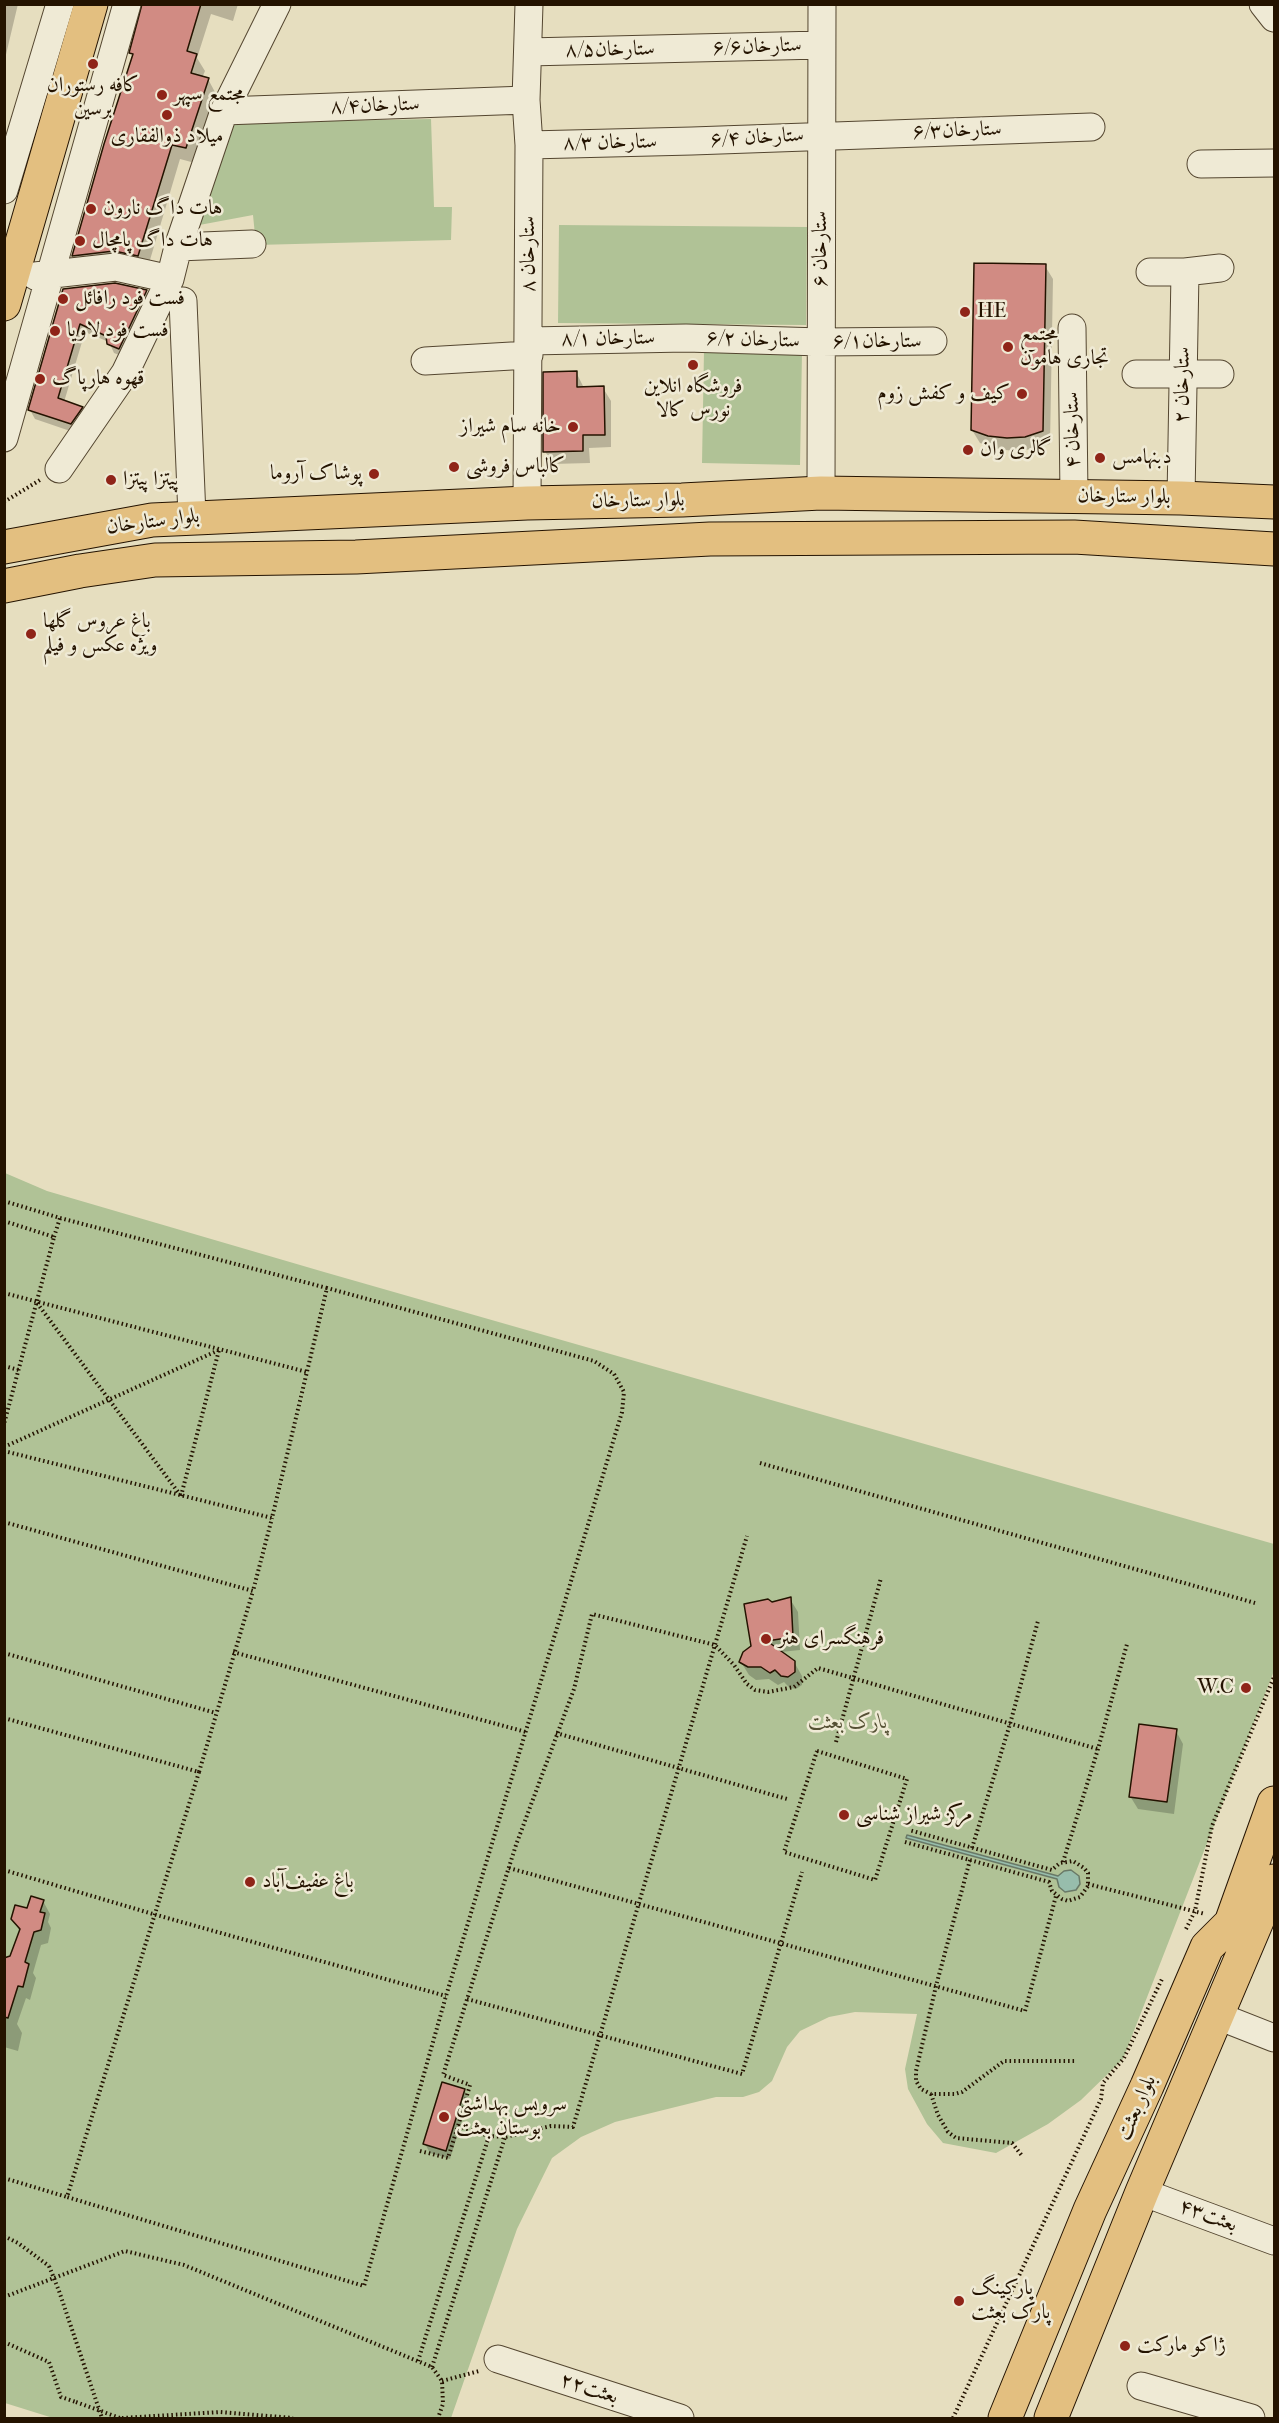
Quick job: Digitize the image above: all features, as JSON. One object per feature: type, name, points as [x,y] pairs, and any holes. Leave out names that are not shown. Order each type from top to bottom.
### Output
[{"type":"main road","points":[[7,288],[91,4]]},
{"type":"main road","name":"بلوار ستارخان","points":[[4,547],[80,531],[192,516],[527,503],[682,500],[821,493],[1181,498],[1275,502]]},
{"type":"main road","name":"بلوار ستارخان","points":[[4,586],[80,571],[155,560],[356,557],[710,539],[1074,537],[1275,549]]},
{"type":"main road","name":"بلوار بعثت","points":[[1005,2418],[1090,2210],[1207,1947],[1231,1923],[1275,1803]]},
{"type":"main road","name":"بلوار بعثت","points":[[1051,2418],[1142,2192],[1275,1881]]},
{"type":"street","points":[[4,190],[60,4]]},
{"type":"street","points":[[4,438],[127,4]]},
{"type":"street","points":[[192,516],[176,290],[178,247],[224,111],[277,4]]},
{"type":"street","name":"ستارخان ۸","points":[[527,503],[529,145],[526,100],[529,4]]},
{"type":"street","name":"ستارخان ۶","points":[[821,493],[822,4]]},
{"type":"street","points":[[1263,4],[1275,18]]},
{"type":"street","name":"ستارخان۶/۶","points":[[692,48],[821,45]]},
{"type":"street","name":"ستارخان۸/۵","points":[[528,52],[692,48]]},
{"type":"street","name":"ستارخان۸/۴","points":[[224,111],[526,100]]},
{"type":"street","name":"ستارخان۶/۳","points":[[822,135],[1091,127]]},
{"type":"street","name":"ستارخان ۶/۴","points":[[692,141],[822,135]]},
{"type":"street","name":"ستارخان ۸/۳","points":[[529,145],[692,141]]},
{"type":"street","points":[[1200,164],[1275,163]]},
{"type":"street","points":[[178,247],[252,244]]},
{"type":"street","points":[[7,288],[49,275],[116,267],[176,290]]},
{"type":"street","points":[[1150,272],[1185,272],[1220,268]]},
{"type":"street","name":"۲ ستارخان","points":[[1181,498],[1185,272]]},
{"type":"street","points":[[59,469],[125,373],[176,290]]},
{"type":"street","name":"۴ ستارخان","points":[[1072,328],[1074,496]]},
{"type":"street","name":"ستارخان ۶/۲","points":[[686,338],[821,342]]},
{"type":"street","name":"ستارخان ۸/۱","points":[[425,361],[529,348],[686,338]]},
{"type":"street","name":"ستارخان۶/۱","points":[[821,342],[933,341]]},
{"type":"street","points":[[1136,374],[1220,374]]},
{"type":"street","points":[[1218,2016],[1275,2038]]},
{"type":"street","name":"بعثت۴۳","points":[[1142,2192],[1275,2241]]},
{"type":"street","name":"بعثت۲۲","points":[[498,2359],[680,2418]]},
{"type":"street","points":[[1140,2386],[1238,2417]]},
{"type":"path","points":[[4,502],[59,469]]},
{"type":"path","points":[[4,1201],[594,1361],[614,1374],[624,1392],[622,1412],[446,1996],[364,2286],[4,2178]]},
{"type":"path","points":[[4,1424],[60,1218]]},
{"type":"path","points":[[4,1221],[54,1237]]},
{"type":"path","points":[[67,2198],[253,1591],[327,1288]]},
{"type":"path","points":[[4,1293],[307,1372]]},
{"type":"path","points":[[36,1303],[181,1496]]},
{"type":"path","points":[[4,1447],[219,1350]]},
{"type":"path","points":[[181,1496],[219,1350]]},
{"type":"path","points":[[4,1366],[19,1370]]},
{"type":"path","points":[[4,1452],[272,1518]]},
{"type":"path","points":[[760,1463],[1255,1603]]},
{"type":"path","points":[[4,1522],[253,1591]]},
{"type":"path","points":[[458,2126],[489,2136],[505,2137],[550,2126],[573,2127],[747,1536]]},
{"type":"path","points":[[836,1742],[881,1578]]},
{"type":"path","points":[[420,2151],[448,2158],[470,2085],[443,2075],[508,1868],[574,1689],[592,1614],[715,1645],[734,1665],[747,1684],[755,1690],[768,1692],[794,1687],[818,1668],[1098,1749]]},
{"type":"path","points":[[972,1848],[1038,1622]]},
{"type":"path","points":[[1062,1862],[1098,1749],[1127,1644]]},
{"type":"path","points":[[233,1652],[526,1732]]},
{"type":"path","points":[[4,1653],[216,1713]]},
{"type":"path","points":[[1185,1932],[1195,1911],[1212,1826],[1275,1677]]},
{"type":"path","points":[[4,1718],[199,1772]]},
{"type":"path","points":[[556,1733],[787,1799]]},
{"type":"path","points":[[817,1750],[907,1779],[875,1880],[784,1852],[817,1750]]},
{"type":"path","points":[[905,1842],[1048,1882],[1056,1896],[1068,1901],[1085,1893],[1088,1884],[1088,1873],[1073,1861],[1062,1862],[1052,1870],[909,1830]]},
{"type":"path","points":[[970,1860],[936,1986],[916,2071],[916,2081],[921,2089],[931,2094],[963,2092],[1004,2061],[1076,2061]]},
{"type":"path","points":[[508,1868],[1025,2011],[1056,1896]]},
{"type":"path","points":[[4,1870],[446,1996]]},
{"type":"path","points":[[467,1999],[742,2074],[802,1872]]},
{"type":"path","points":[[1088,1884],[1195,1911],[1231,1923]]},
{"type":"path","points":[[953,2418],[1101,2099],[1103,2083],[1124,2058],[1165,1974]]},
{"type":"path","points":[[931,2094],[938,2115],[948,2132],[956,2138],[1012,2143],[1023,2157]]},
{"type":"path","points":[[418,2361],[489,2136]]},
{"type":"path","points":[[432,2367],[505,2137]]},
{"type":"path","points":[[4,2236],[18,2243],[48,2266],[59,2291],[102,2418]]},
{"type":"path","points":[[4,2297],[124,2251],[184,2265],[432,2367],[442,2381],[443,2403],[438,2418]]},
{"type":"path","points":[[4,2342],[49,2362],[61,2397],[121,2418],[220,2412],[293,2418]]},
{"type":"path","points":[[442,2381],[481,2370],[498,2359]]},
{"type":"green space","points":[[431,119],[434,207],[452,207],[451,240],[256,245],[253,215],[194,226],[229,123]]},
{"type":"green space","points":[[559,225],[807,227],[806,325],[558,323]]},
{"type":"green space","points":[[704,351],[802,352],[800,465],[702,463]]},
{"type":"green space","name":"پارک بعثت","points":[[5,1173],[47,1191],[324,1272],[1274,1544],[1274,1671],[1123,2059],[1081,2100],[1048,2124],[996,2153],[943,2143],[927,2124],[908,2089],[905,2069],[917,2014],[855,2012],[829,2017],[800,2031],[787,2047],[772,2081],[759,2092],[743,2097],[716,2097],[615,2122],[581,2137],[552,2158],[517,2229],[451,2418],[53,2418],[5,2403]]},
{"type":"shaded area","points":[[907,1835],[1058,1876],[1064,1871],[1071,1870],[1079,1876],[1080,1884],[1076,1890],[1065,1892],[1059,1887],[1057,1879],[906,1838]]},
{"type":"building","points":[[142,4],[201,4],[187,51],[197,54],[191,73],[209,78],[186,148],[172,145],[138,256],[114,251],[72,256],[133,54],[129,53]]},
{"type":"building","name":"مجتمع تجاری هامون","points":[[974,263],[1046,264],[1043,431],[1025,437],[1007,438],[988,436],[971,430]]},
{"type":"building","points":[[115,283],[147,290],[119,349],[107,344],[106,336],[80,324],[58,398],[83,407],[71,424],[28,410],[63,289]]},
{"type":"building","points":[[577,371],[577,387],[604,386],[605,435],[583,435],[583,451],[543,452],[543,372]]},
{"type":"building","name":"فرهنگسرای هنر","points":[[791,1597],[793,1637],[767,1641],[795,1661],[795,1672],[788,1677],[781,1676],[775,1670],[770,1673],[761,1667],[748,1667],[739,1662],[743,1652],[751,1646],[744,1604],[768,1599],[772,1602]]},
{"type":"building","points":[[1139,1724],[1177,1729],[1167,1802],[1129,1797]]},
{"type":"building","points":[[31,1896],[44,1900],[40,1912],[45,1913],[41,1930],[34,1932],[25,1962],[29,1964],[23,1987],[18,1986],[8,2018],[4,2017],[4,1958],[10,1956],[20,1929],[11,1919],[15,1905],[27,1908]]},
{"type":"building","name":"سرویس بهداشتی بوستان بعثت","points":[[442,2082],[465,2089],[446,2151],[423,2144]]},
{"type":"place","name":"کافه رستوران برسین","points":[[93,64]]},
{"type":"place","name":"مجتمع سپهر","points":[[162,95]]},
{"type":"place","name":"میلاد ذوالفقاری","points":[[167,115]]},
{"type":"place","name":"هات داگ نارون","points":[[91,209]]},
{"type":"place","name":"هات داگ پامچال","points":[[80,241]]},
{"type":"place","name":"فست فود رافائل","points":[[63,299]]},
{"type":"place","name":"HE","points":[[965,312]]},
{"type":"place","name":"فست فود لاویا","points":[[55,331]]},
{"type":"place","name":"مجتمع تجاری هامون","points":[[1008,347]]},
{"type":"place","name":"فروشگاه انلاین نورس کالا","points":[[693,365]]},
{"type":"place","name":"قهوه هارپاگ","points":[[40,379]]},
{"type":"place","name":"کیف و کفش زوم","points":[[1022,394]]},
{"type":"place","name":"خانه سام شیراز","points":[[573,427]]},
{"type":"place","name":"گالری وان","points":[[968,450]]},
{"type":"place","name":"دبنهامس","points":[[1100,458]]},
{"type":"place","name":"کالباس فروشی","points":[[454,467]]},
{"type":"place","name":"پوشاک آروما","points":[[374,474]]},
{"type":"place","name":"پیتزا پیتزا","points":[[111,480]]},
{"type":"place","name":"باغ عروس گلها ویژه عکس و فیلم","points":[[31,634]]},
{"type":"place","name":"فرهنگسرای هنر","points":[[766,1639]]},
{"type":"place","name":"W.C","points":[[1246,1688]]},
{"type":"place","name":"مرکز شیراز شناسی","points":[[844,1815]]},
{"type":"place","name":"باغ عفیف‌آباد","points":[[250,1882]]},
{"type":"place","name":"سرویس بهداشتی بوستان بعثت","points":[[444,2117]]},
{"type":"place","name":"پارکینگ پارک بعثت","points":[[959,2301]]},
{"type":"place","name":"ژاکو مارکت","points":[[1125,2346]]}]
